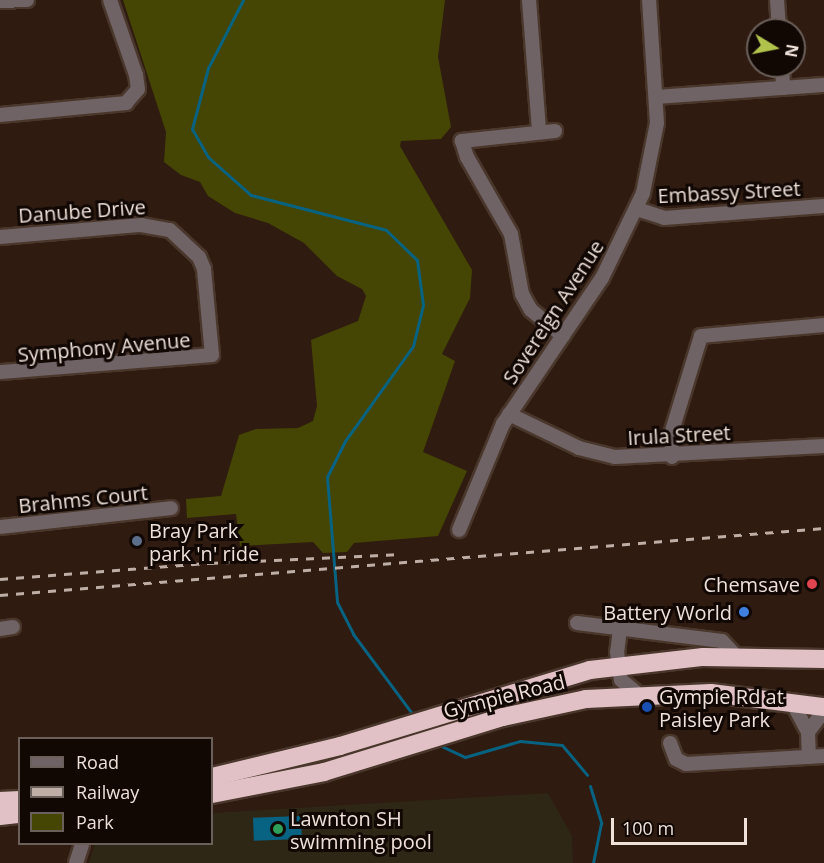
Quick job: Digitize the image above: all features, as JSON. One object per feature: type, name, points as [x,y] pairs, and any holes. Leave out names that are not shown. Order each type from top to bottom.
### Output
[{"type":"highway","name":"Gympie Road","points":[[213,777],[372,736],[538,684],[618,665],[736,656],[824,659]]},
{"type":"highway","name":"Gympie Road","points":[[213,794],[324,771],[545,706],[638,694],[711,693],[792,702],[824,709]]},
{"type":"highway","points":[[0,801],[18,800]]},
{"type":"highway","points":[[0,816],[18,814]]},
{"type":"street","points":[[0,1],[27,0]]},
{"type":"street","points":[[0,115],[111,107],[126,103],[138,89],[131,57],[110,0]]},
{"type":"street","points":[[529,0],[538,131]]},
{"type":"street","name":"Sovereign Avenue","points":[[459,530],[495,438],[602,278],[637,210],[655,138],[656,97],[649,0]]},
{"type":"street","points":[[777,0],[778,18]]},
{"type":"street","points":[[783,78],[783,88]]},
{"type":"street","points":[[656,97],[824,85]]},
{"type":"street","points":[[555,131],[538,131],[462,141],[511,234],[522,294],[531,310],[563,336]]},
{"type":"street","name":"Embassy Street","points":[[637,210],[664,218],[824,206]]},
{"type":"street","name":"Danube Drive","points":[[0,237],[141,225],[170,230],[199,257],[204,269],[212,355]]},
{"type":"street","points":[[672,457],[671,434],[701,336],[824,325]]},
{"type":"street","name":"Symphony Avenue","points":[[3,375],[212,355]]},
{"type":"street","name":"Irula Street","points":[[509,414],[596,454],[633,459],[824,446]]},
{"type":"street","name":"Brahms Court","points":[[0,527],[171,508]]},
{"type":"street","points":[[577,623],[722,641],[736,656]]},
{"type":"street","points":[[620,629],[618,665],[623,682],[638,694]]},
{"type":"street","points":[[792,702],[807,732],[809,757]]},
{"type":"street","name":"Gympie Road","points":[[807,732],[824,709]]},
{"type":"street","points":[[372,736],[382,744],[384,754]]},
{"type":"street","points":[[670,743],[676,759],[686,764],[824,756]]},
{"type":"street","points":[[76,863],[81,845]]},
{"type":"shaded area","points":[[548,793],[572,836],[573,863],[89,863],[95,845],[213,845],[213,813]]},
{"type":"green space","points":[[123,0],[445,0],[438,57],[451,127],[441,139],[401,141],[400,146],[472,270],[470,298],[442,354],[455,361],[423,452],[467,471],[438,536],[354,543],[347,552],[323,553],[313,542],[240,546],[236,514],[187,518],[186,499],[221,496],[239,435],[256,429],[298,428],[313,421],[317,406],[311,340],[358,321],[366,296],[362,289],[337,276],[304,243],[268,223],[235,213],[208,196],[200,182],[181,175],[164,162],[166,132]]},
{"type":"water","name":"Lawnton SH swimming pool","points":[[301,816],[302,839],[254,841],[253,818]]},
{"type":"waterway","points":[[243,0],[208,68],[192,129],[208,157],[251,195],[386,230],[417,260],[423,305],[413,346],[345,441],[327,477],[337,602],[353,634],[414,716]]},
{"type":"waterway","points":[[437,744],[465,757],[520,741],[562,745],[587,775]]},
{"type":"waterway","points":[[590,786],[601,823],[593,863]]},
{"type":"railway","points":[[0,595],[824,528]]},
{"type":"railway","points":[[0,579],[210,563],[402,554]]},
{"type":"place","name":"Bray Park park 'n' ride","points":[[137,541]]},
{"type":"place","name":"Chemsave","points":[[812,584]]},
{"type":"place","name":"Battery World","points":[[744,612]]},
{"type":"place","name":"Gympie Rd at Paisley Park","points":[[647,707]]},
{"type":"place","name":"Lawnton SH swimming pool","points":[[278,829]]}]
